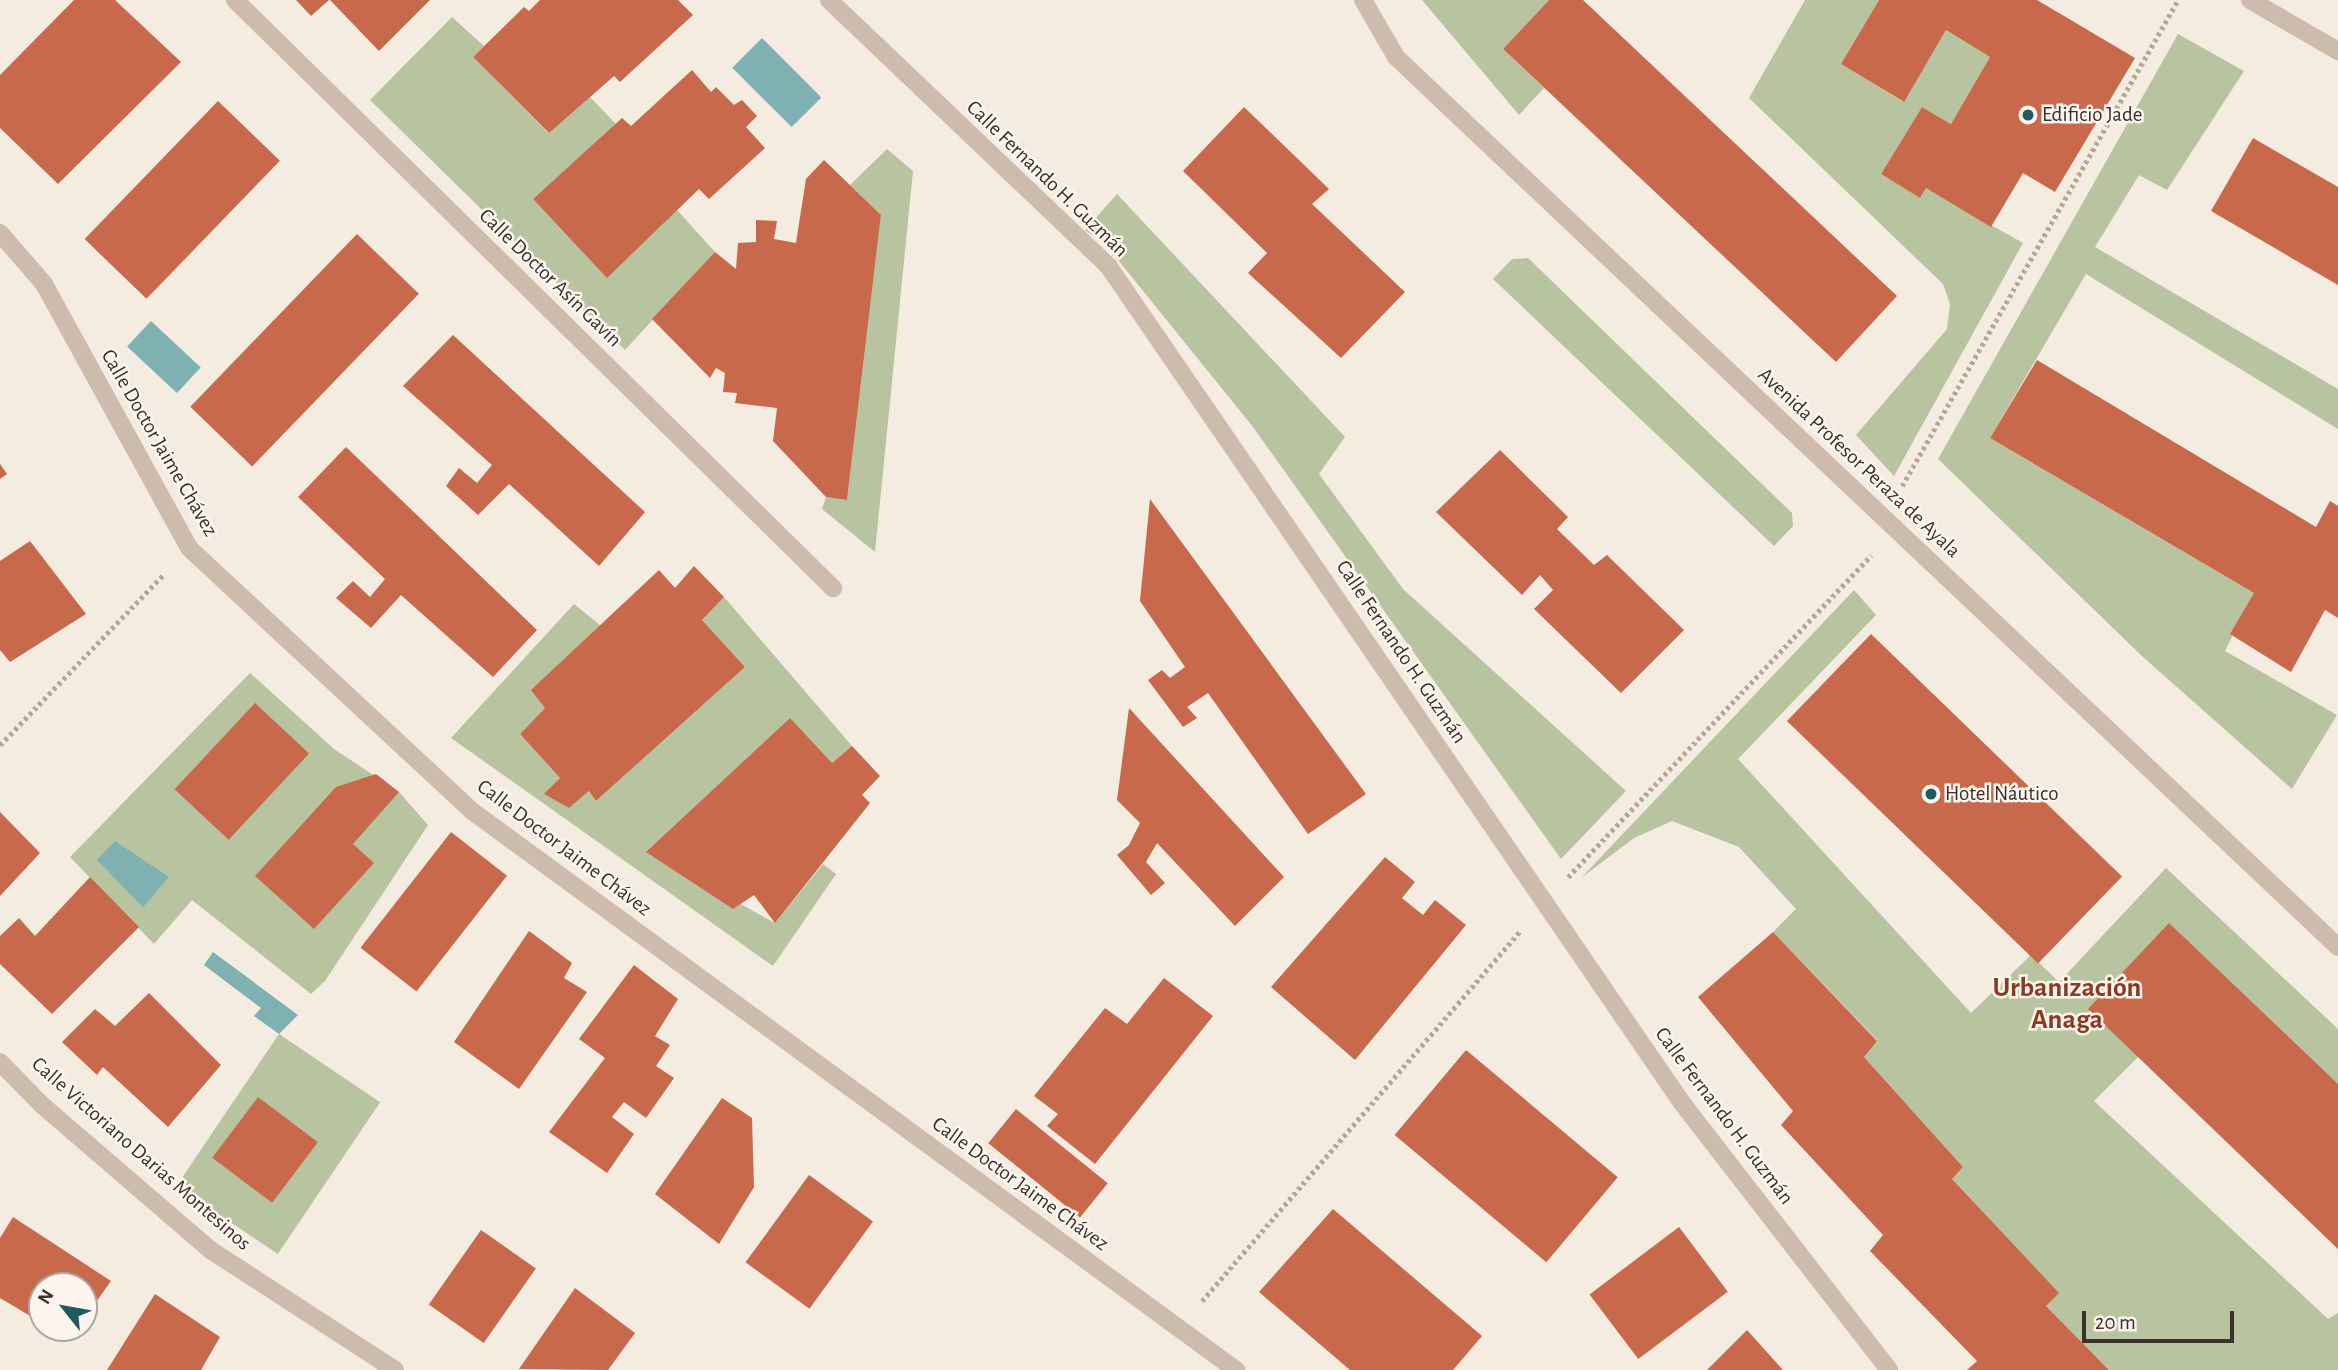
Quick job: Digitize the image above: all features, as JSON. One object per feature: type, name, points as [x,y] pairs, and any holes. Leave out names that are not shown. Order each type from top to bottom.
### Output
[{"type":"street","name":"Calle Doctor Asín Gavín","points":[[234,0],[833,588]]},
{"type":"street","name":"Calle Fernando H. Guzmán","points":[[829,0],[1109,267],[1682,1103],[1889,1370]]},
{"type":"street","name":"Avenida Profesor Peraza de Ayala","points":[[1363,0],[1396,57],[2338,947]]},
{"type":"street","points":[[2250,0],[2338,51]]},
{"type":"street","name":"Calle Doctor Jaime Chávez","points":[[0,233],[44,284],[189,548],[472,811],[1236,1370]]},
{"type":"street","name":"Calle Victoriano Darias Montesinos","points":[[0,1062],[42,1105],[212,1251],[395,1370]]},
{"type":"path","points":[[1884,518],[2178,0]]},
{"type":"path","points":[[0,745],[189,548]]},
{"type":"green space","points":[[1422,0],[1549,0],[1503,49],[1544,88],[1519,115]]},
{"type":"green space","points":[[1805,0],[1879,0],[1841,64],[1903,102],[1946,30],[1990,57],[1951,124],[1922,107],[1881,174],[1920,198],[1926,188],[2023,243],[1894,476],[1856,435],[1947,329],[1950,304],[1943,284],[1749,98]]},
{"type":"green space","points":[[452,17],[484,46],[473,57],[548,133],[590,97],[616,124],[533,199],[607,277],[677,210],[715,252],[625,350],[370,100]]},
{"type":"green space","points":[[2178,34],[2244,71],[2167,190],[2139,175],[2095,247],[2338,389],[2338,429],[2086,274],[1990,438],[2254,593],[2225,651],[2337,715],[2292,789],[2143,657],[1938,459]]},
{"type":"green space","points":[[887,149],[913,171],[875,552],[822,509],[826,497],[847,500],[881,215],[850,185]]},
{"type":"green space","points":[[1117,194],[1345,437],[1319,474],[1403,589],[1626,791],[1561,859],[1253,427],[1106,245],[1085,230]]},
{"type":"green space","points":[[1528,258],[1792,513],[1793,526],[1774,546],[1493,279],[1512,259]]},
{"type":"green space","points":[[1854,590],[1876,615],[1738,759],[1971,1013],[2031,955],[2059,982],[2166,868],[2338,1029],[2338,1084],[2138,1057],[2094,1101],[2328,1319],[2338,1313],[2338,1370],[2109,1370],[2046,1306],[2058,1293],[1952,1179],[1963,1167],[1864,1057],[1877,1040],[1773,932],[1796,909],[1739,847],[1672,821],[1634,838],[1581,878]]},
{"type":"green space","points":[[724,597],[852,746],[832,763],[789,719],[647,852],[775,923],[823,864],[836,874],[773,966],[451,738],[574,604],[600,625],[545,708],[520,734],[560,778],[545,794],[569,808],[589,791],[596,801],[745,667],[702,620]]},
{"type":"green space","points":[[250,673],[334,749],[399,792],[428,825],[325,981],[311,994],[192,900],[154,944],[70,857]]},
{"type":"green space","points":[[279,1034],[380,1102],[278,1254],[177,1186]]},
{"type":"water","points":[[762,38],[821,97],[792,127],[732,68]]},
{"type":"water","points":[[151,321],[201,367],[177,393],[127,347]]},
{"type":"water","points":[[115,841],[169,877],[143,907],[97,860]]},
{"type":"water","points":[[213,952],[298,1015],[279,1034],[254,1016],[261,1008],[204,965]]},
{"type":"building","points":[[74,0],[115,0],[181,62],[58,184],[0,128],[0,75]]},
{"type":"building","points":[[296,0],[329,0],[311,16]]},
{"type":"building","points":[[330,0],[430,0],[379,51]]},
{"type":"building","points":[[540,0],[678,0],[693,15],[620,82],[614,76],[549,133],[473,57],[524,7],[529,11]]},
{"type":"building","points":[[1549,0],[1583,0],[1897,296],[1836,362],[1503,49]]},
{"type":"building","name":"Edificio Jade","points":[[1879,0],[2037,0],[2135,58],[2055,192],[2023,173],[1991,227],[1926,188],[1920,198],[1881,174],[1922,107],[1951,124],[1990,57],[1946,30],[1904,102],[1841,64]]},
{"type":"building","points":[[692,70],[711,92],[716,87],[734,105],[742,100],[757,116],[746,127],[765,148],[709,199],[699,189],[607,278],[533,199],[622,118],[631,126]]},
{"type":"building","points":[[218,101],[280,161],[146,299],[85,239]]},
{"type":"building","points":[[1244,107],[1329,189],[1312,204],[1405,292],[1341,358],[1248,273],[1267,253],[1183,171]]},
{"type":"building","points":[[2253,138],[2338,187],[2338,285],[2211,211]]},
{"type":"building","points":[[824,160],[881,215],[847,500],[826,497],[773,441],[777,408],[735,403],[737,393],[723,392],[725,373],[716,368],[710,378],[652,319],[715,252],[736,269],[738,243],[756,242],[756,220],[777,221],[774,239],[796,243],[806,179]]},
{"type":"building","points":[[357,234],[419,294],[252,466],[190,407]]},
{"type":"building","points":[[453,335],[645,512],[599,566],[509,484],[478,515],[446,486],[459,468],[477,483],[492,465],[403,386]]},
{"type":"building","points":[[2037,360],[2316,527],[2330,501],[2338,506],[2338,618],[2325,610],[2291,672],[2230,634],[2254,593],[1990,438]]},
{"type":"building","points":[[346,447],[537,630],[493,677],[401,595],[371,628],[336,598],[353,581],[370,597],[385,579],[298,497]]},
{"type":"building","points":[[1500,450],[1568,517],[1557,529],[1594,565],[1607,555],[1684,630],[1621,693],[1534,609],[1553,590],[1540,575],[1522,595],[1436,512]]},
{"type":"building","points":[[0,464],[7,474],[0,479]]},
{"type":"building","points":[[1150,499],[1366,794],[1308,834],[1208,693],[1187,707],[1197,718],[1183,727],[1148,680],[1162,670],[1170,678],[1185,667],[1140,601]]},
{"type":"building","points":[[30,541],[86,614],[10,662],[0,650],[0,561]]},
{"type":"building","points":[[694,566],[724,597],[702,620],[745,667],[596,801],[589,791],[569,808],[544,794],[560,778],[520,734],[545,708],[531,690],[659,570],[675,588]]},
{"type":"building","points":[[1871,634],[2122,876],[2038,963],[1787,721]]},
{"type":"building","points":[[255,703],[309,753],[229,840],[175,789]]},
{"type":"building","points":[[1129,708],[1284,877],[1235,926],[1157,843],[1146,862],[1165,883],[1151,895],[1117,855],[1129,845],[1140,823],[1117,800]]},
{"type":"building","points":[[790,718],[832,763],[852,746],[880,776],[862,795],[870,803],[775,923],[754,895],[733,909],[646,852]]},
{"type":"building","points":[[376,774],[399,792],[353,844],[374,863],[314,929],[255,876],[336,787]]},
{"type":"building","points":[[0,812],[40,853],[0,896]]},
{"type":"building","points":[[451,832],[507,876],[416,992],[360,948]]},
{"type":"building","points":[[1385,857],[1415,882],[1402,898],[1423,915],[1435,900],[1466,925],[1355,1060],[1271,987]]},
{"type":"building","points":[[90,877],[139,927],[52,1014],[0,964],[0,936],[19,918],[35,936]]},
{"type":"building","points":[[2169,923],[2338,1084],[2338,1249],[2088,1009]]},
{"type":"building","points":[[529,931],[572,963],[564,978],[587,992],[519,1089],[454,1042]]},
{"type":"building","points":[[1773,932],[1877,1041],[1864,1057],[1963,1167],[1952,1179],[2059,1293],[2046,1306],[2109,1370],[1967,1370],[1977,1361],[1870,1251],[1883,1235],[1781,1125],[1793,1111],[1698,997]]},
{"type":"building","points":[[634,965],[678,999],[655,1036],[670,1045],[656,1066],[674,1078],[646,1118],[624,1102],[612,1117],[634,1134],[607,1173],[549,1132],[605,1058],[579,1039]]},
{"type":"building","points":[[1164,978],[1213,1016],[1095,1164],[1047,1126],[1058,1114],[1034,1096],[1105,1008],[1127,1024]]},
{"type":"building","points":[[149,993],[221,1065],[168,1127],[103,1067],[97,1075],[62,1042],[95,1009],[115,1026]]},
{"type":"building","points":[[1466,1050],[1618,1177],[1546,1262],[1395,1135]]},
{"type":"building","points":[[258,1097],[318,1142],[272,1203],[212,1158]]},
{"type":"building","points":[[722,1098],[752,1118],[754,1187],[719,1244],[655,1194]]},
{"type":"building","points":[[1016,1109],[1108,1183],[1080,1217],[988,1143]]},
{"type":"building","points":[[809,1175],[873,1221],[809,1309],[746,1262]]},
{"type":"building","points":[[1333,1209],[1482,1336],[1453,1370],[1350,1370],[1259,1292]]},
{"type":"building","points":[[13,1217],[97,1272],[28,1272],[28,1315],[0,1298],[0,1238]]},
{"type":"building","points":[[1679,1227],[1728,1292],[1638,1359],[1590,1294]]},
{"type":"building","points":[[481,1230],[536,1268],[484,1343],[429,1305]]},
{"type":"building","points":[[98,1273],[111,1281],[98,1299]]},
{"type":"building","points":[[575,1288],[635,1333],[608,1370],[519,1369]]},
{"type":"building","points":[[155,1294],[220,1337],[201,1370],[107,1370]]},
{"type":"building","points":[[1747,1330],[1783,1370],[1707,1370]]},
{"type":"place","name":"Edificio Jade","points":[[2028,115]]},
{"type":"place","name":"Hotel Náutico","points":[[1931,794]]},
{"type":"district","name":"Urbanización Anaga","points":[[2067,1004]]}]
